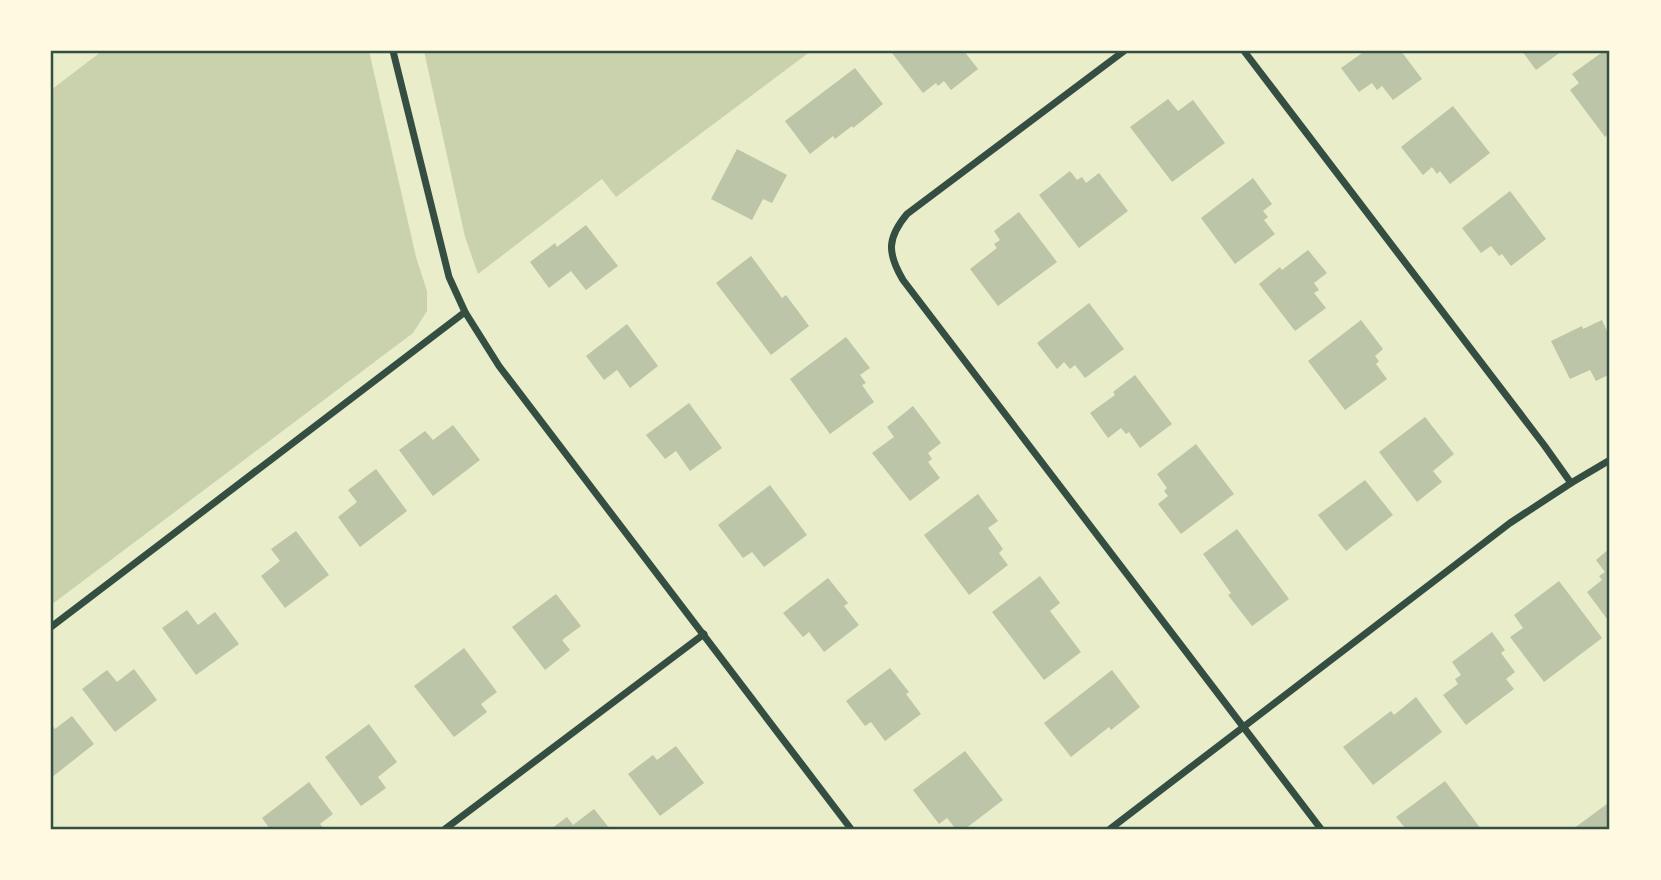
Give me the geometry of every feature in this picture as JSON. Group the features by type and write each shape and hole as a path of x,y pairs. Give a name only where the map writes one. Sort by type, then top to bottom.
{"street":[{"path":"393,51 449,277 465,312 499,366 851,829"},
{"path":"1124,51 907,214 891,241 893,261 903,280 1321,829"},
{"path":"1244,51 1571,483"},
{"path":"51,627 465,312"},
{"path":"1110,829 1510,523 1610,460"},
{"path":"445,829 704,634"}],"green space":[{"path":"102,51 369,51 416,257 427,291 427,311 413,333 51,605 51,90"},
{"path":"424,51 811,51 616,197 602,179 478,274 465,237"}],"building":[{"path":"964,51 978,69 951,90 944,81 938,86 936,83 923,93 892,53"},
{"path":"1365,51 1401,51 1422,79 1393,100 1382,86 1377,90 1372,83 1359,92 1341,68"},
{"path":"1522,51 1562,51 1536,70"},
{"path":"1604,51 1610,51 1610,133 1605,137 1570,90 1579,83 1572,74"},
{"path":"855,68 883,104 853,128 852,126 835,139 833,136 810,154 785,121"},
{"path":"1168,99 1178,111 1193,100 1225,143 1172,182 1130,127"},
{"path":"1453,106 1490,153 1450,184 1440,171 1437,174 1432,167 1423,175 1401,147"},
{"path":"737,149 787,175 772,203 763,199 752,220 711,199"},
{"path":"1070,171 1077,180 1082,177 1086,183 1099,173 1128,211 1079,248 1039,195"},
{"path":"1253,178 1272,204 1263,211 1268,217 1264,220 1275,234 1235,264 1201,218"},
{"path":"1510,191 1546,239 1511,266 1502,254 1499,256 1491,246 1481,253 1462,228"},
{"path":"1019,212 1057,262 998,306 970,269 997,248 994,244 1000,240 994,231"},
{"path":"586,225 618,266 586,290 571,271 549,288 530,262 555,243 557,247"},
{"path":"1308,250 1327,273 1314,283 1319,290 1314,293 1326,308 1295,331 1259,284"},
{"path":"751,256 782,298 786,295 809,326 771,355 716,283"},
{"path":"1089,303 1124,349 1085,378 1075,365 1070,369 1064,362 1057,369 1037,343"},
{"path":"1361,320 1383,349 1375,356 1379,361 1376,364 1387,379 1345,410 1308,361"},
{"path":"1602,320 1610,338 1610,374 1596,381 1590,370 1570,379 1551,341"},
{"path":"627,324 658,366 630,388 617,370 604,380 586,356"},
{"path":"846,337 870,368 860,375 866,383 862,385 874,402 830,434 790,379"},
{"path":"1135,375 1172,424 1140,448 1129,432 1126,434 1121,428 1108,438 1090,413 1115,395 1113,392"},
{"path":"689,403 722,448 690,471 676,451 665,459 646,435"},
{"path":"913,406 941,443 928,453 932,459 928,462 940,478 910,501 872,453 894,437 887,427"},
{"path":"1425,417 1454,454 1433,471 1442,482 1417,502 1379,452"},
{"path":"453,425 480,460 433,496 399,450 425,431 433,440"},
{"path":"1196,444 1234,494 1181,534 1158,504 1168,496 1164,491 1167,488 1157,474"},
{"path":"376,469 407,511 360,547 338,517 357,502 348,490"},
{"path":"1365,480 1393,515 1346,551 1318,515"},
{"path":"770,485 807,535 764,567 752,552 743,558 718,525"},
{"path":"978,494 998,521 988,528 1003,549 999,553 1008,565 969,595 924,535"},
{"path":"1237,529 1289,599 1252,626 1228,595 1231,593 1203,554"},
{"path":"296,531 329,575 285,608 261,576 280,561 271,549"},
{"path":"1610,548 1610,623 1587,592 1602,580 1599,576 1605,572 1596,560"},
{"path":"1040,576 1060,603 1050,611 1081,652 1044,680 992,612"},
{"path":"828,578 848,603 844,606 859,625 824,652 809,632 803,637 783,613"},
{"path":"1559,581 1602,638 1544,682 1510,637 1523,628 1514,615"},
{"path":"556,594 581,626 562,640 570,650 545,670 512,627"},
{"path":"187,610 198,625 215,612 239,644 196,675 162,628"},
{"path":"1492,632 1505,650 1501,653 1515,672 1506,679 1514,689 1466,725 1443,695 1458,684 1455,679 1461,675 1452,662"},
{"path":"464,648 497,692 481,704 487,712 454,737 414,686"},
{"path":"890,668 909,692 906,694 921,714 885,741 871,722 865,726 846,701"},
{"path":"134,669 157,700 115,732 82,689 107,670 117,682"},
{"path":"1112,670 1140,707 1071,757 1044,723"},
{"path":"1416,697 1442,732 1373,785 1343,747 1391,711 1394,715"},
{"path":"72,716 94,744 51,778 51,724 55,729"},
{"path":"369,724 397,762 378,777 386,788 361,806 325,757"},
{"path":"676,746 704,783 660,816 628,774 653,755 657,760"},
{"path":"965,751 1003,800 965,829 956,829 947,818 939,824 913,790"},
{"path":"1445,781 1481,829 1406,829 1396,817"},
{"path":"309,782 333,814 320,824 324,829 270,829 262,818"},
{"path":"1607,804 1610,808 1610,829 1573,829"},
{"path":"594,809 610,829 551,829 567,817 573,825"}]}
